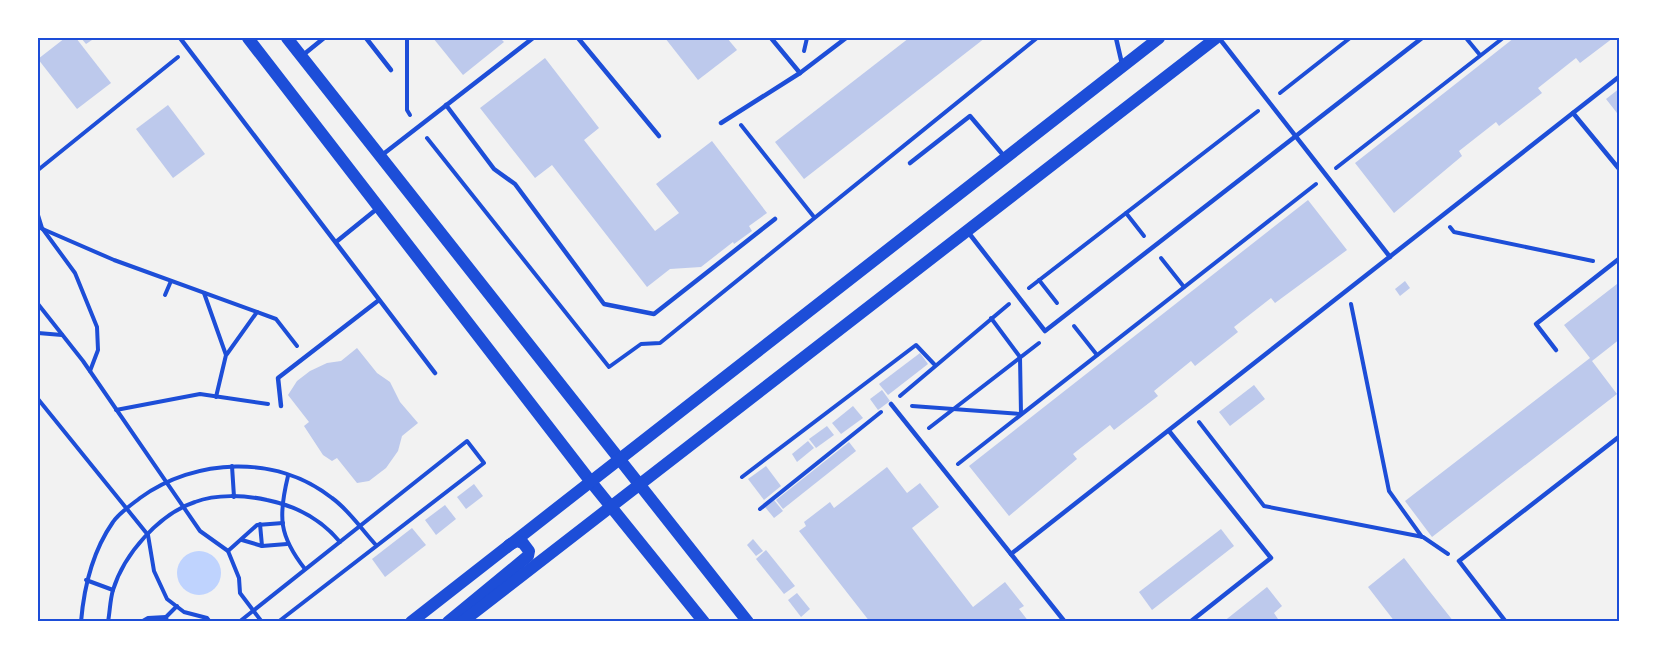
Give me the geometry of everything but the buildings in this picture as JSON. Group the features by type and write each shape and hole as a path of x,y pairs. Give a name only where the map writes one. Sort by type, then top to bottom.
{"main road":[{"path":"248,38 591,482 704,621"},
{"path":"288,38 748,621"},
{"path":"411,621 1160,38"},
{"path":"462,621 1218,38"},
{"path":"448,621 528,556 529,551 523,543 517,541 509,545"}],"lane":[{"path":"180,38 435,373"},
{"path":"302,56 324,38"},
{"path":"366,38 392,70"},
{"path":"380,157 533,38"},
{"path":"578,38 659,136"},
{"path":"771,38 800,73"},
{"path":"720,123 800,73 846,38"},
{"path":"1116,38 1122,67"},
{"path":"1218,38 1390,257"},
{"path":"967,231 1045,331 1422,38"},
{"path":"1011,554 1620,76"},
{"path":"446,105 494,169 515,184 604,304 654,314 775,219"},
{"path":"1573,114 1620,170"},
{"path":"910,163 970,117 1006,158"},
{"path":"336,242 379,207"},
{"path":"1556,350 1536,324 1620,258"},
{"path":"281,406 278,378 379,300"},
{"path":"891,404 1065,621"},
{"path":"1169,431 1271,558 1190,621"},
{"path":"1506,621 1459,561 1620,435"}],"path":[{"path":"406,110 609,367 641,344 660,343 1037,38"},
{"path":"759,509 891,404 934,364 1018,296 1350,38"},
{"path":"1466,38 1480,55"},
{"path":"945,474 1503,38"},
{"path":"38,170 188,49"},
{"path":"733,115 814,217"},
{"path":"38,215 40,227 75,273 96,327 98,350 90,370"},
{"path":"1441,216 1454,232 1611,265"},
{"path":"40,227 114,260 276,319 305,356"},
{"path":"165,295 171,281"},
{"path":"1348,290 1389,491 1423,537 1459,561"},
{"path":"204,293 226,355"},
{"path":"38,304 90,370 200,531 228,551 239,578 240,593 262,621"},
{"path":"216,397 226,355 257,312"},
{"path":"991,318 1020,357 1021,414"},
{"path":"916,438 1042,340 1045,331"},
{"path":"38,333 62,335"},
{"path":"742,477 916,345 934,364"},
{"path":"117,410 200,394 281,406"},
{"path":"38,399 148,535 154,571 167,599 184,612 207,618 210,621"},
{"path":"891,404 1021,414"},
{"path":"38,409 45,408"},
{"path":"1192,413 1264,506 1423,537"},
{"path":"239,621 467,441 484,463 278,621"},
{"path":"232,466 234,497"},
{"path":"81,621 86,580 94,557 113,521 126,509 166,482 201,470 232,466 270,469 288,476 333,498 376,545"},
{"path":"288,476 281,503 283,523 287,544 305,569"},
{"path":"108,621 113,590 132,552 148,535 195,501 246,495 281,503 316,518 340,542"},
{"path":"228,551 251,529 260,524 283,523"},
{"path":"260,524 262,546"},
{"path":"242,540 262,546 287,544"},
{"path":"86,580 113,590"},
{"path":"141,621 167,619 177,606"}],"water":[{"path":"199,551 214,558 221,573 214,588 199,595 184,588 177,573 184,558"}]}
